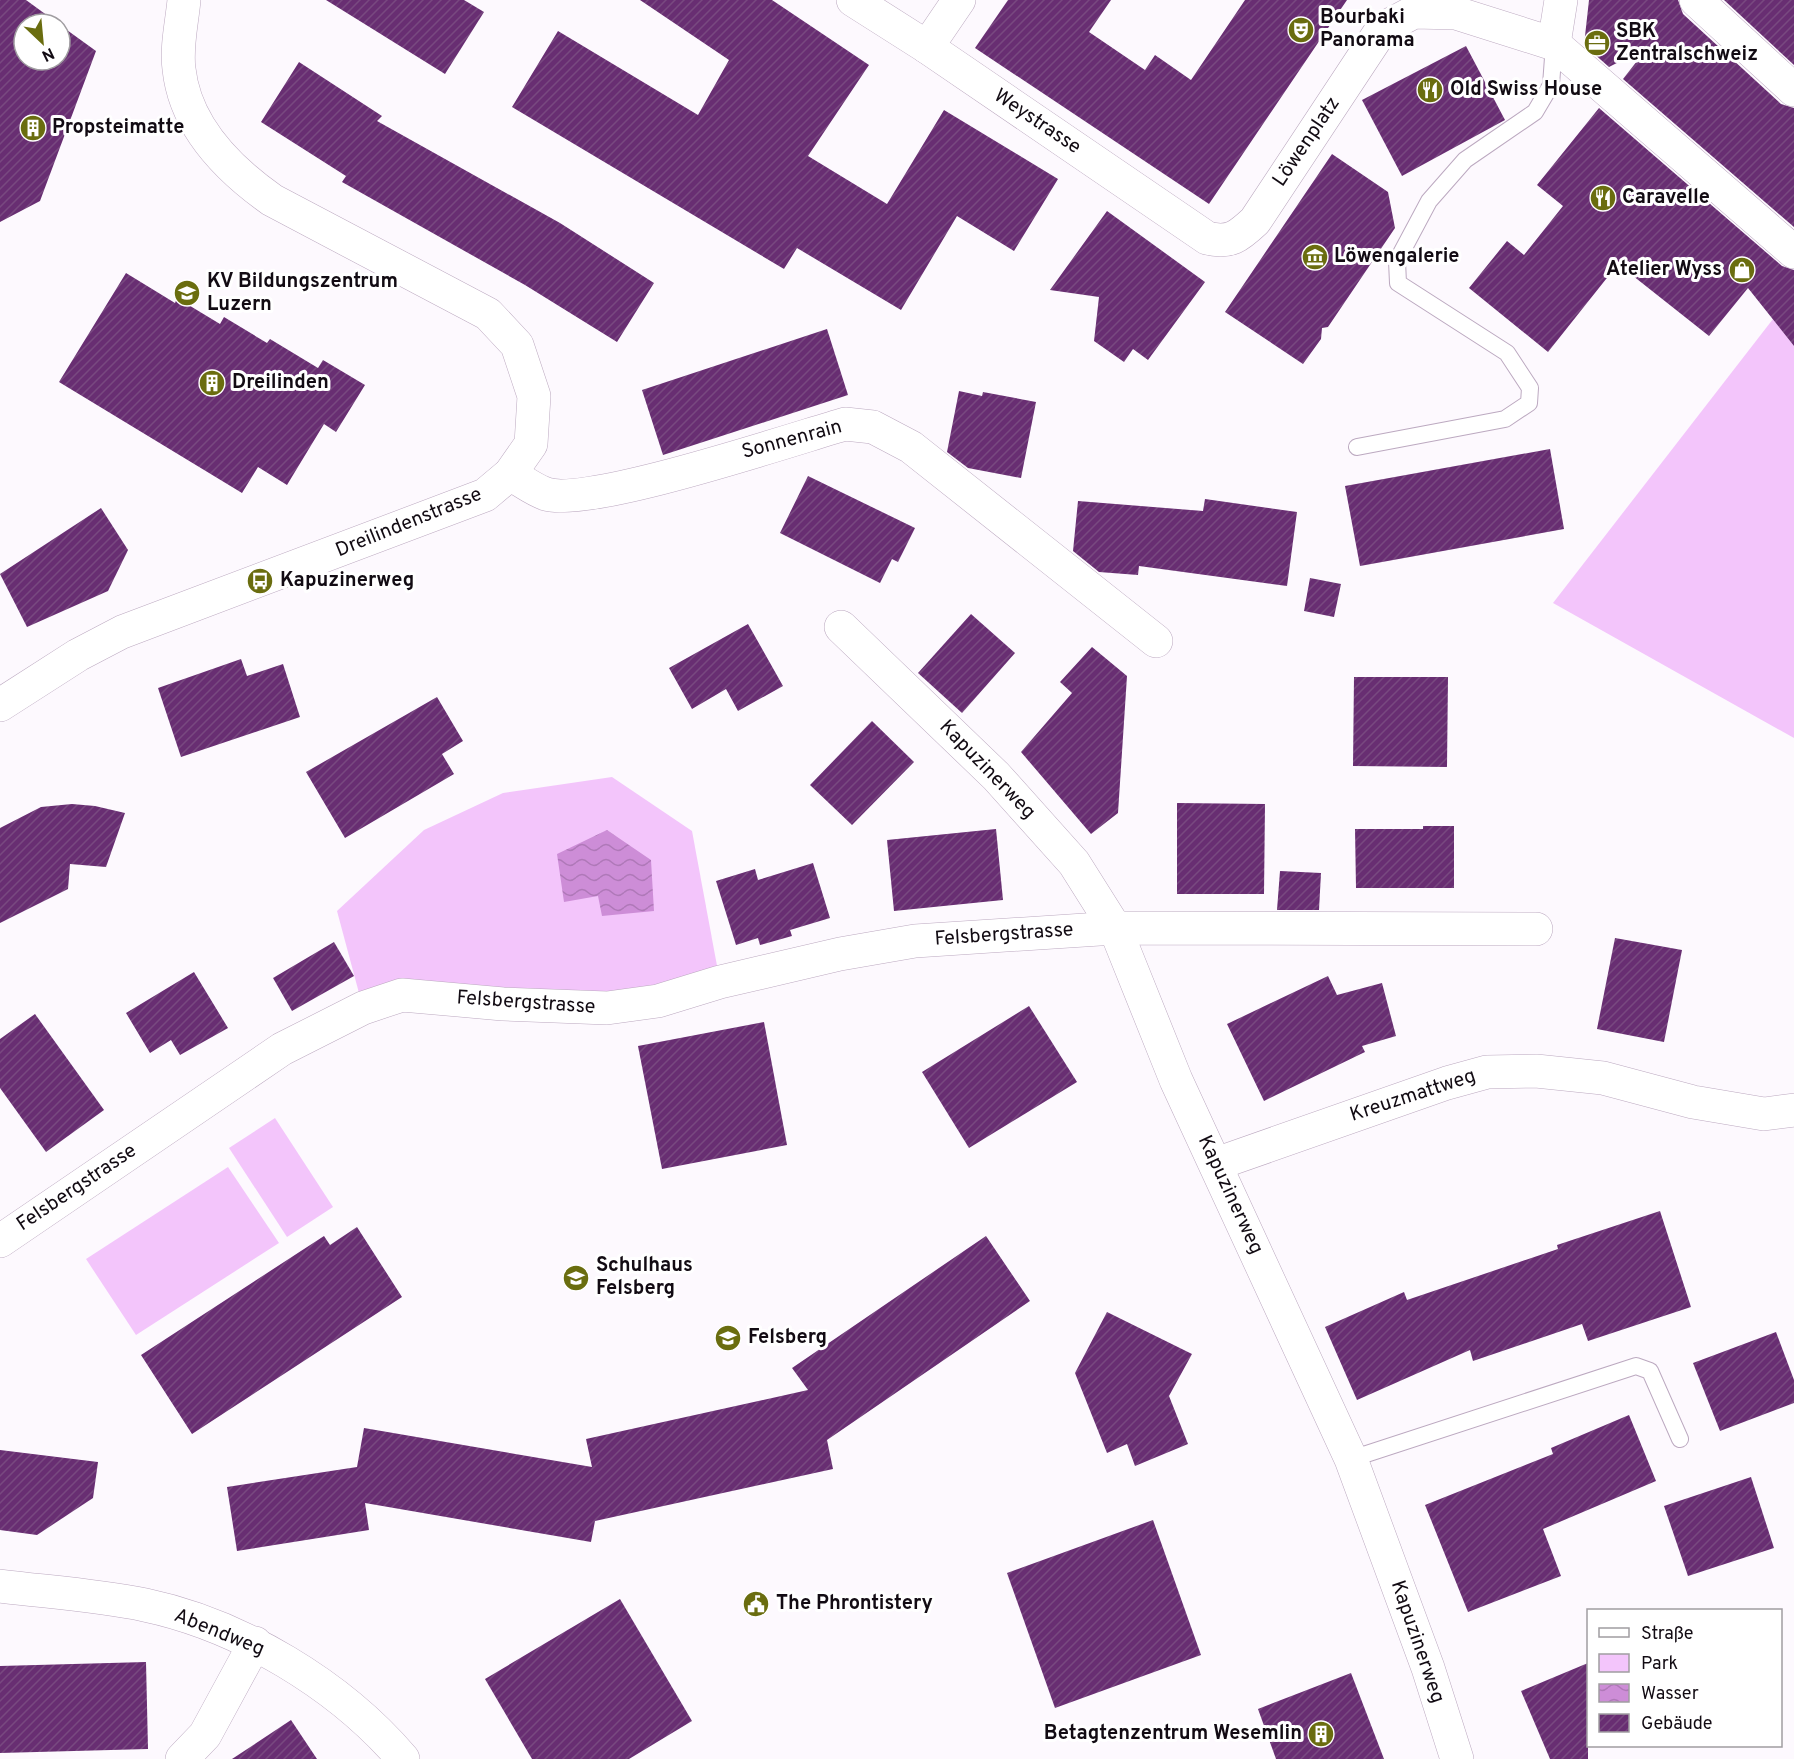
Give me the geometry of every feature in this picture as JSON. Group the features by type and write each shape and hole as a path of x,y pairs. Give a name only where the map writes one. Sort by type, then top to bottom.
{"street":[{"name":"Dreilindenstrasse","path":"0,705 78,655 122,632 485,495 510,474 531,444 534,396 517,345 488,314 272,200 239,177 202,132 186,97 179,70 184,0"},
{"name":"Weystrasse","path":"853,0 927,47 1207,238 1221,242"},
{"path":"927,47 959,0"},
{"name":"Löwenplatz","path":"1221,242 1240,235 1255,221 1402,0"},
{"path":"1561,0 1554,44 1794,252"},
{"path":"1696,0 1794,90"},
{"name":"Löwenplatz","path":"1382,30 1414,12 1456,14 1554,44"},
{"name":"Sonnenrain","path":"510,474 547,495 614,490 845,424 873,427 911,447 1156,641"},
{"name":"Kapuzinerweg","path":"841,627 996,776 1074,863 1115,928 1176,1080 1351,1459 1428,1668 1457,1759"},
{"path":"1115,928 1536,930"},
{"name":"Felsbergstrasse","path":"0,1241 282,1049 363,1008 402,995 503,1004 607,1008 658,1001 720,982 840,954 915,941 1115,928"},
{"name":"Kreuzmattweg","path":"1215,1164 1447,1083 1487,1072 1536,1071 1603,1078 1693,1102 1764,1114 1794,1110"},
{"name":"Abendweg","path":"0,1586 144,1605 178,1614 255,1643 331,1693 403,1759"},
{"path":"182,1759 205,1735 255,1643"}],"lane":[{"path":"1357,447 1505,419 1529,403 1530,388 1507,353 1398,283 1397,261 1429,201 1465,160 1535,112 1551,85 1554,44"},
{"path":"1351,1459 1636,1366 1650,1371 1680,1439"}],"green space":[{"path":"1773,319 1794,346 1794,738 1553,603"},
{"path":"612,777 692,831 720,982 693,991 363,1008 337,911 424,830 503,793"},
{"path":"275,1118 333,1207 287,1237 229,1148"},
{"path":"228,1167 279,1243 136,1335 86,1259"}],"water":[{"path":"607,830 651,860 654,911 602,916 598,896 564,902 557,854"}],"building":[{"name":"Propsteimatte","path":"0,0 26,0 42,12 12,12 12,72 72,72 72,34 96,51 40,201 0,222"},
{"path":"326,0 464,0 484,12 445,74"},
{"path":"640,0 772,0 869,65 808,156 887,204 944,110 1058,179 1014,251 957,216 901,310 797,248 784,269 512,107 558,31 698,115 729,60"},
{"path":"1008,0 1111,0 1089,32 1145,70 1155,55 1191,80 1245,0 1347,0 1209,204 975,48"},
{"path":"1589,0 1678,0 1683,14 1781,104 1794,108 1794,227 1623,79 1648,47 1609,67 1584,45"},
{"path":"1724,0 1794,0 1794,65"},
{"path":"1466,46 1505,120 1402,176 1362,100"},
{"path":"299,62 382,116 377,121 560,223 654,283 617,342 525,285 342,182 346,176 261,122"},
{"path":"1599,108 1782,266 1794,270 1794,346 1748,288 1709,336 1618,264 1548,352 1469,288 1507,241 1524,255 1563,206 1537,185"},
{"path":"1332,154 1388,192 1395,228 1328,327 1322,328 1321,339 1303,364 1225,312"},
{"path":"1107,211 1205,282 1148,360 1133,349 1124,362 1094,341 1099,297 1050,290"},
{"name":"Dreilinden","path":"126,273 175,303 177,298 220,324 224,317 267,343 270,339 318,368 323,360 365,385 336,432 324,424 287,485 258,467 242,493 59,382"},
{"path":"827,329 848,395 663,455 642,390"},
{"path":"959,391 982,396 983,392 1036,402 1021,478 968,468 947,452"},
{"path":"1550,449 1564,529 1360,566 1345,486"},
{"path":"808,476 915,528 898,562 892,559 880,583 780,533"},
{"path":"1205,499 1297,512 1287,586 1139,566 1138,575 1099,572 1073,551 1078,501 1203,511"},
{"path":"101,508 128,550 108,591 27,627 0,574"},
{"path":"1310,578 1341,584 1334,617 1304,611"},
{"path":"971,614 1015,653 962,713 918,673"},
{"path":"748,624 783,686 738,711 726,689 692,709 669,668"},
{"path":"1092,647 1127,676 1118,813 1091,834 1021,752 1072,693 1060,682"},
{"path":"241,659 247,676 283,664 300,717 181,757 158,688"},
{"path":"1354,677 1448,677 1447,767 1353,766"},
{"path":"437,697 463,741 442,754 454,774 345,838 306,772"},
{"path":"872,721 914,762 852,825 810,785"},
{"path":"1177,803 1265,804 1264,894 1177,894"},
{"path":"72,804 95,806 125,813 106,867 70,864 68,889 0,923 0,828 41,807"},
{"path":"1423,826 1454,826 1454,888 1356,888 1355,829 1423,829"},
{"path":"996,829 1003,900 894,911 887,840"},
{"path":"813,863 830,918 790,930 792,936 760,945 758,938 736,945 716,881 755,869 758,880"},
{"path":"1280,871 1321,873 1319,910 1277,910"},
{"path":"1615,938 1682,950 1664,1042 1597,1029"},
{"path":"334,942 354,976 292,1011 273,978"},
{"path":"194,972 228,1028 180,1055 171,1040 150,1053 126,1013"},
{"path":"1328,976 1337,995 1382,983 1396,1036 1362,1046 1365,1052 1264,1101 1227,1024"},
{"path":"1029,1006 1077,1082 969,1148 922,1072"},
{"path":"35,1014 104,1110 46,1152 0,1088 0,1039"},
{"path":"764,1022 787,1145 662,1169 638,1046"},
{"path":"1660,1211 1691,1307 1588,1341 1582,1324 1473,1361 1470,1350 1357,1400 1325,1327 1404,1292 1407,1300 1558,1249 1557,1245"},
{"path":"357,1227 402,1297 192,1434 141,1355 324,1236 330,1245"},
{"path":"986,1236 1030,1301 827,1440 833,1469 595,1521 591,1542 365,1503 369,1530 237,1551 227,1487 357,1467 364,1428 592,1467 586,1439 808,1390 792,1368"},
{"path":"1107,1312 1192,1354 1169,1396 1188,1444 1135,1466 1127,1444 1107,1453 1075,1373"},
{"path":"1776,1332 1794,1380 1794,1403 1720,1431 1693,1363"},
{"path":"1629,1415 1656,1481 1543,1529 1561,1576 1468,1612 1425,1505 1553,1454 1551,1448"},
{"path":"0,1450 98,1462 93,1498 37,1535 0,1530"},
{"path":"1751,1477 1774,1548 1688,1576 1664,1506"},
{"path":"1153,1520 1201,1655 1055,1708 1007,1573"},
{"path":"620,1599 692,1721 629,1759 532,1759 485,1679"},
{"path":"146,1662 148,1749 0,1753 0,1666"},
{"path":"1587,1663 1588,1759 1550,1759 1521,1691"},
{"name":"Betagtenzentrum Wesemlin","path":"1351,1673 1384,1759 1276,1759 1258,1709"},
{"path":"291,1720 317,1759 232,1759"}],"place":[{"name":"Bourbaki Panorama","path":"1301,30"},
{"name":"SBK Zentralschweiz","path":"1597,43"},
{"name":"Old Swiss House","path":"1430,90"},
{"name":"Propsteimatte","path":"33,128"},
{"name":"Caravelle","path":"1603,198"},
{"name":"Löwengalerie","path":"1315,257"},
{"name":"Atelier Wyss","path":"1742,270"},
{"name":"KV Bildungszentrum Luzern","path":"187,293"},
{"name":"Dreilinden","path":"212,383"},
{"name":"Kapuzinerweg","path":"260,581"},
{"name":"Schulhaus Felsberg","path":"576,1278"},
{"name":"Felsberg","path":"728,1338"},
{"name":"The Phrontistery","path":"756,1604"},
{"name":"Betagtenzentrum Wesemlin","path":"1321,1734"}]}
